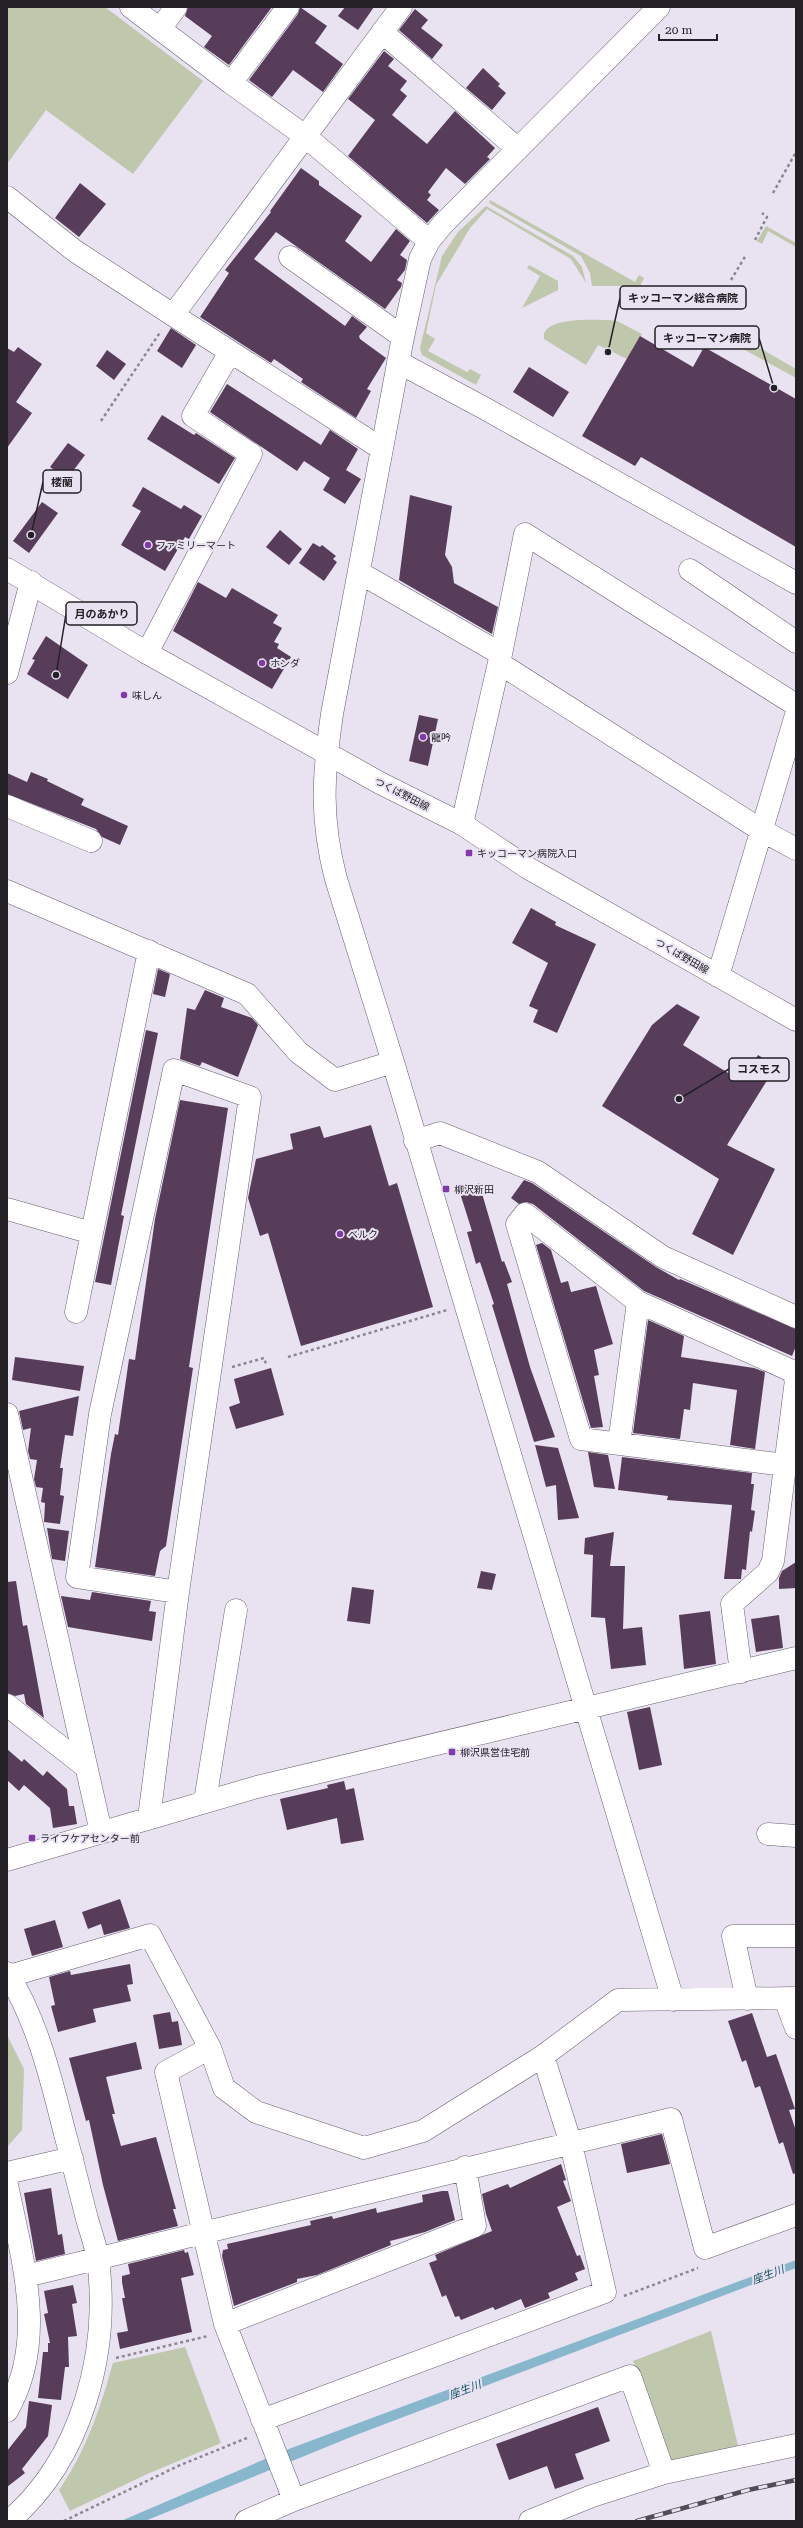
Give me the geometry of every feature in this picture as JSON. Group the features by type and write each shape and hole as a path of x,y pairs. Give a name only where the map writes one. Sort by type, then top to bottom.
{"street":[{"path":"131,7 230,83 305,136 429,241"},
{"path":"160,29 176,7"},
{"path":"230,83 288,7"},
{"path":"173,314 401,7"},
{"path":"659,7 429,241 420,259 398,362 326,751 323,807 329,851 673,2000"},
{"path":"382,32 518,149"},
{"path":"7,197 75,252 382,449"},
{"path":"290,257 403,337"},
{"path":"147,652 251,454 193,416 230,352"},
{"path":"398,362 484,408 796,583"},
{"path":"462,824 500,659 525,534 796,705"},
{"name":"つくば野田線","path":"7,569 147,652 326,751 380,783 462,824 528,868 796,1020"},
{"path":"690,570 796,642"},
{"path":"360,573 500,659 761,830 796,849"},
{"path":"7,673 31,582"},
{"path":"718,976 796,716"},
{"path":"7,806 91,841"},
{"path":"7,891 247,994 298,1052 335,1080 393,1062"},
{"path":"76,1312 149,951"},
{"path":"149,1818 178,1592 250,1097 174,1070 100,1414 77,1577 178,1592"},
{"path":"415,1140 440,1133 538,1172 663,1257 796,1317"},
{"path":"7,1210 92,1233"},
{"path":"741,1672 732,1604 768,1572 773,1561 796,1380 792,1370 638,1302 525,1214 517,1224 581,1439 785,1465"},
{"path":"619,1444 638,1302"},
{"path":"7,1414 101,1832"},
{"path":"205,1801 236,1610"},
{"path":"7,1860 205,1801 796,1658"},
{"path":"7,1705 86,1767"},
{"path":"768,1834 796,1836"},
{"path":"9,2521 46,2479 69,2441 86,2401 96,2359 101,2319 98,2259 72,2158 40,2046 8,1975 150,1935 210,2048 224,2088 256,2112 364,2148 423,2131 543,2056 618,2000 791,1999 796,2028"},
{"path":"747,1999 733,1936 796,1936"},
{"path":"210,2048 166,2072 226,2328 291,2493"},
{"path":"265,2428 605,2292 571,2144 543,2056"},
{"path":"26,2276 465,2167 571,2144 671,2119 705,2248 796,2215"},
{"path":"7,2173 72,2158"},
{"path":"226,2328 475,2226 465,2167"},
{"path":"7,2185 26,2276 30,2321 26,2366 7,2411"},
{"path":"246,2521 291,2493 630,2376 664,2473"},
{"path":"530,2521 592,2496 664,2473 796,2445"}],"path":[{"path":"773,193 796,152"},
{"path":"755,240 767,217 762,213"},
{"path":"731,280 746,255"},
{"path":"101,422 173,314"},
{"path":"288,1357 447,1310"},
{"path":"224,1369 264,1358 266,1364"},
{"path":"110,2359 226,2328"}],"green space":[{"path":"7,7 105,7 203,81 133,174 46,110 7,164"},
{"path":"490,200 635,282 639,275 644,278 640,286 592,286 590,273 581,256 489,203"},
{"path":"486,206 573,256 582,267 586,283 571,259 487,209 470,228 436,285 426,333 435,339 428,351 467,372 470,369 481,375 476,385 422,355 420,348 442,256 458,232"},
{"path":"766,226 796,243 796,247 768,231 762,244 757,241"},
{"path":"529,265 558,281 558,290 522,308 540,276 527,268"},
{"path":"582,320 617,321 642,334 627,359 598,345 586,365 544,339 545,332 551,326 559,323"},
{"path":"723,330 729,330 796,369 796,378 723,338"},
{"path":"7,2035 24,2069 22,2130 7,2147"},
{"path":"711,2331 738,2446 677,2462 668,2458 633,2361"},
{"path":"185,2347 221,2443 145,2475 70,2511 59,2490 85,2445 103,2397 113,2363"}],"water":[{"name":"座生川","path":"796,2260 796,2268 356,2435 145,2521 121,2521 286,2450"}],"building":[{"path":"188,7 272,7 229,65 204,47 212,36 185,16"},
{"path":"300,7 327,26 315,43 343,64 323,92 293,70 272,97 249,80 298,14"},
{"path":"345,7 374,7 358,30 338,16"},
{"path":"415,9 428,20 421,28 443,45 432,59 399,30"},
{"path":"384,51 394,59 388,66 407,81 400,90 407,96 392,115 427,144 455,111 495,148 487,157 490,159 465,184 446,168 428,192 431,195 427,200 439,210 427,223 348,156 375,120 348,99"},
{"path":"483,68 500,84 498,86 506,93 492,110 466,88"},
{"path":"301,168 319,181 319,185 362,216 345,241 371,262 396,229 410,241 400,255 407,260 405,270 397,280 402,283 401,287 385,309 276,232 254,259 345,326 352,316 367,327 359,336 360,339 386,358 367,389 371,391 356,418 301,382 303,379 274,359 271,363 200,317 229,273 225,270 271,212 270,211"},
{"path":"80,183 106,204 79,237 55,218"},
{"path":"171,328 196,345 182,368 157,351"},
{"path":"640,336 693,367 704,347 796,399 796,547 641,457 635,466 582,436"},
{"path":"18,347 42,364 16,402 32,413 7,448 7,348 14,352"},
{"path":"107,350 126,364 114,380 96,366"},
{"path":"529,367 569,392 553,417 513,392"},
{"path":"227,384 321,445 330,430 358,449 346,470 361,479 345,504 323,490 330,478 304,461 297,471 210,412"},
{"path":"162,415 194,435 196,433 235,458 219,484 147,439"},
{"path":"68,443 85,455 67,479 50,467"},
{"path":"143,487 181,509 184,505 202,516 189,539 185,537 165,571 121,545 141,511 132,506"},
{"path":"410,495 452,506 445,555 452,567 454,583 498,607 492,634 399,580"},
{"path":"42,502 58,513 29,553 13,541"},
{"path":"280,530 302,549 289,565 266,547"},
{"path":"313,543 320,547 322,545 336,556 333,559 337,562 324,581 299,563"},
{"path":"198,582 226,598 232,588 278,615 273,623 282,628 274,642 279,644 277,648 291,657 272,689 173,631"},
{"path":"46,636 88,665 68,699 27,674 35,660 32,659"},
{"path":"419,715 438,719 428,766 409,761"},
{"path":"31,772 48,779 47,781 84,799 81,805 128,826 120,845 102,837 96,829 7,794 7,773 27,782"},
{"path":"531,908 556,922 555,925 596,944 557,1033 533,1022 538,1010 529,1006 548,963 512,943"},
{"path":"158,969 170,974 165,997 153,994"},
{"path":"205,990 224,998 221,1007 252,1018 258,1025 238,1077 202,1062 200,1066 180,1059 187,1008 195,1010"},
{"path":"677,1004 700,1017 683,1045 741,1081 758,1055 776,1066 727,1145 775,1169 733,1255 692,1234 719,1179 602,1106 652,1025"},
{"path":"146,1030 158,1033 121,1215 124,1216 111,1285 95,1282"},
{"path":"180,1100 228,1108 189,1367 193,1368 166,1546 160,1551 155,1576 95,1567 111,1454 115,1434 118,1435 129,1359 135,1360 155,1219"},
{"name":"ベルク","path":"371,1125 389,1186 397,1183 433,1307 301,1346 268,1233 260,1236 248,1198 256,1159 293,1149 290,1134 320,1126 324,1138"},
{"path":"524,1180 532,1183 656,1267 679,1280 680,1279 796,1329 796,1346 792,1356 644,1291 533,1204 526,1202 519,1204 511,1198"},
{"path":"479,1183 502,1262 504,1261 512,1282 507,1284 530,1367 555,1437 534,1442 492,1305 494,1304 480,1262 476,1264 467,1232 472,1231 459,1190"},
{"path":"542,1243 551,1250 561,1283 568,1281 571,1292 596,1286 613,1344 594,1350 599,1375 594,1376 603,1427 591,1428 536,1245"},
{"path":"648,1320 684,1336 681,1357 754,1368 765,1372 755,1449 730,1445 737,1390 693,1383 690,1410 684,1409 680,1439 633,1433"},
{"path":"15,1357 84,1366 80,1391 12,1380"},
{"path":"271,1368 284,1415 236,1429 229,1407 240,1403 234,1379"},
{"path":"79,1396 73,1436 65,1435 60,1468 63,1468 60,1495 64,1496 60,1524 44,1522 45,1503 41,1502 43,1488 36,1487 34,1479 37,1460 30,1459 28,1451 31,1428 23,1430 19,1411"},
{"path":"535,1445 558,1448 579,1518 558,1520 556,1485 546,1487"},
{"path":"588,1452 608,1455 615,1489 594,1487"},
{"path":"622,1457 752,1473 751,1484 754,1484 751,1510 755,1511 752,1532 750,1531 746,1570 742,1569 741,1579 724,1579 732,1505 667,1500 668,1496 618,1490"},
{"path":"47,1528 69,1531 65,1561 52,1559"},
{"path":"614,1532 610,1566 625,1566 623,1629 642,1627 646,1665 611,1669 605,1618 591,1617 593,1555 584,1554 585,1538"},
{"path":"796,1562 796,1588 779,1589 779,1578 782,1571"},
{"path":"481,1571 496,1574 492,1590 477,1588"},
{"path":"16,1581 23,1626 27,1625 44,1718 26,1704 24,1694 15,1696 7,1693 7,1582"},
{"path":"352,1587 374,1590 370,1624 347,1621"},
{"path":"92,1592 151,1601 149,1611 156,1612 152,1641 68,1627 61,1596 90,1600"},
{"path":"710,1611 716,1664 684,1669 679,1615"},
{"path":"779,1615 783,1648 756,1652 751,1619"},
{"path":"650,1707 662,1765 639,1770 627,1712"},
{"path":"7,1749 22,1762 24,1759 43,1776 47,1771 67,1789 69,1806 74,1806 77,1824 53,1828 50,1808 24,1785 19,1791 7,1780"},
{"path":"344,1781 346,1790 354,1788 364,1840 341,1844 337,1818 287,1830 280,1799 328,1788 327,1785"},
{"path":"120,1899 130,1928 104,1935 101,1924 88,1929 82,1912"},
{"path":"55,1920 63,1947 32,1956 24,1929"},
{"path":"130,1964 133,1984 127,1985 131,2001 93,2009 96,2022 58,2032 51,2006 55,2005 49,1977 70,1971 71,1975"},
{"path":"170,2012 172,2022 178,2021 182,2045 159,2049 153,2015"},
{"path":"752,2013 767,2057 776,2054 795,2109 789,2110 796,2131 796,2173 793,2174 783,2142 779,2144 760,2086 755,2088 746,2060 742,2062 728,2021"},
{"path":"136,2042 142,2069 106,2077 115,2114 112,2114 121,2146 156,2137 176,2209 173,2209 178,2226 118,2241 103,2185 89,2120 86,2121 69,2058"},
{"path":"662,2134 670,2164 627,2173 621,2144"},
{"path":"561,2164 566,2180 563,2181 571,2201 557,2207 577,2256 580,2255 585,2269 575,2273 578,2280 548,2293 550,2298 525,2308 521,2299 495,2310 493,2307 461,2320 459,2316 455,2317 446,2295 442,2297 429,2263 437,2260 435,2255 492,2231 486,2214 482,2194 508,2184 510,2188"},
{"path":"51,2188 58,2235 62,2234 65,2254 36,2261 24,2193"},
{"path":"448,2191 455,2220 425,2232 390,2241 391,2245 317,2275 297,2279 297,2282 234,2306 222,2256 223,2250 228,2249 227,2244 311,2225 310,2221 332,2216 333,2219 376,2208 377,2213 423,2202 422,2195"},
{"path":"184,2250 185,2253 188,2252 194,2275 181,2278 192,2332 120,2349 117,2333 128,2331 122,2298 125,2298 122,2276 130,2274 128,2264"},
{"path":"73,2285 77,2303 72,2304 77,2336 68,2337 69,2367 65,2367 61,2400 38,2398 43,2352 48,2352 48,2343 50,2343 44,2314 48,2313 44,2291"},
{"path":"29,2401 52,2405 48,2436 22,2469 25,2473 7,2487 7,2451 26,2427"},
{"path":"598,2407 610,2441 575,2454 584,2479 555,2489 547,2466 509,2480 496,2444"}],"railway":[{"path":"637,2521 748,2490 796,2480"}],"place":[{"name":"キッコーマン総合病院","path":"608,352"},
{"name":"キッコーマン病院","path":"774,388"},
{"name":"楼蘭","path":"31,535"},
{"name":"ファミリーマート","path":"148,545"},
{"name":"ホンダ","path":"262,663"},
{"name":"月のあかり","path":"56,675"},
{"name":"味しん","path":"124,695"},
{"name":"龍吟","path":"423,737"},
{"name":"キッコーマン病院入口","path":"469,853"},
{"name":"コスモス","path":"679,1099"},
{"name":"柳沢新田","path":"446,1189"},
{"name":"ベルク","path":"340,1234"},
{"name":"柳沢県営住宅前","path":"452,1752"},
{"name":"ライフケアセンター前","path":"32,1838"}]}
